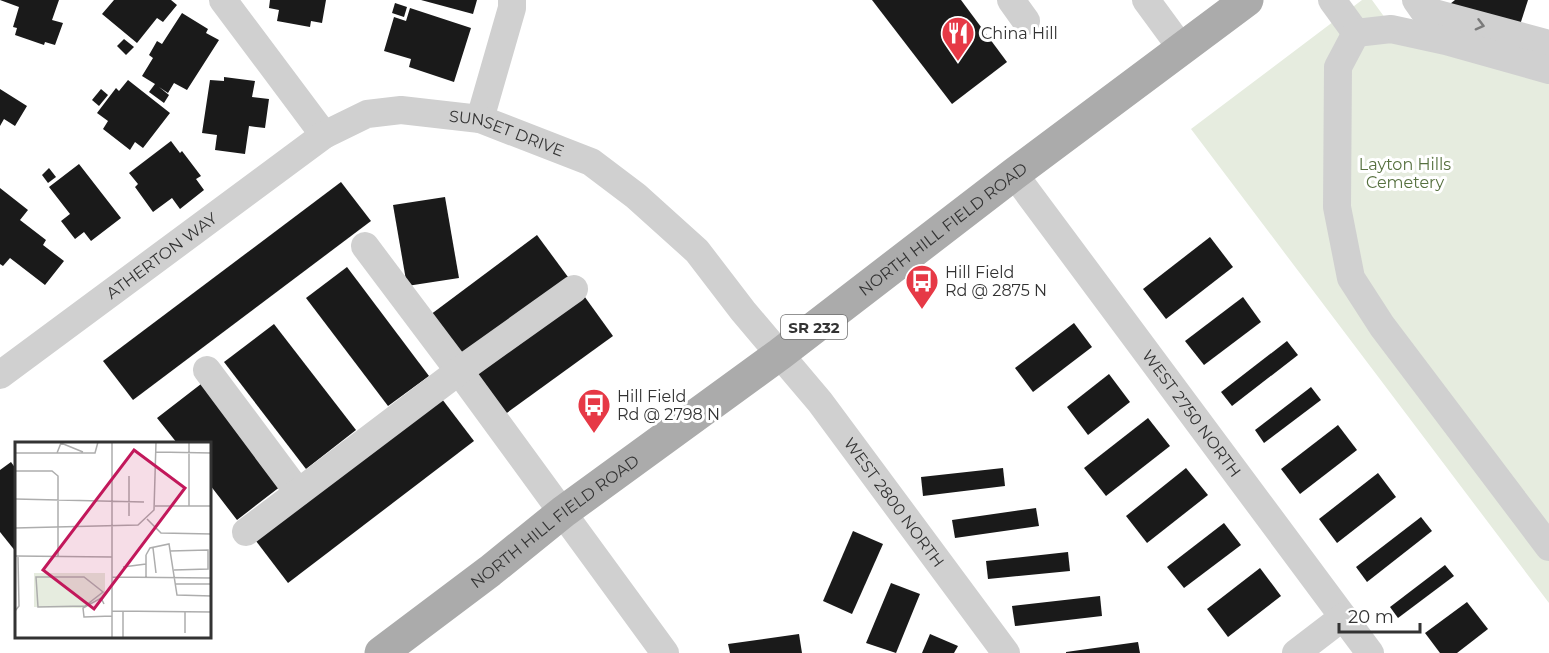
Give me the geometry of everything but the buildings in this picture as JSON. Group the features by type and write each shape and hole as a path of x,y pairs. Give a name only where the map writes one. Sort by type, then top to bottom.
{"main road":[{"name":"NORTH HILL FIELD ROAD","path":"381,653 490,571 563,512 780,354 1246,0"}],"street":[{"path":"223,0 324,135"},
{"path":"480,119 512,9 512,0"},
{"path":"1146,0 1182,49"},
{"path":"1332,0 1356,33"},
{"path":"1420,5 1549,44"},
{"path":"1356,33 1391,29 1446,40 1549,70"},
{"path":"1356,33 1338,67 1337,207 1351,278 1382,326 1549,547"},
{"name":"SUNSET DRIVE","path":"324,135 367,114 401,110 480,119 591,162 636,196 697,251 780,354"},
{"name":"ATHERTON WAY","path":"0,375 324,135"},
{"name":"WEST 2750 NORTH","path":"1014,174 1371,653"},
{"path":"365,246 665,653"},
{"path":"246,532 459,371 574,289"},
{"name":"WEST 2800 NORTH","path":"780,354 820,402 1006,653"},
{"path":"207,370 298,492"},
{"path":"1296,653 1343,617"}],"green space":[{"name":"Layton Hills Cemetery","path":"1362,0 1372,0 1388,22 1549,69 1549,603 1191,129"}],"place":[{"name":"China Hill","path":"958,62"},
{"name":"Hill Field Rd @ 2875 N","path":"922,310"},
{"name":"Hill Field Rd @ 2798 N","path":"594,434"}]}
